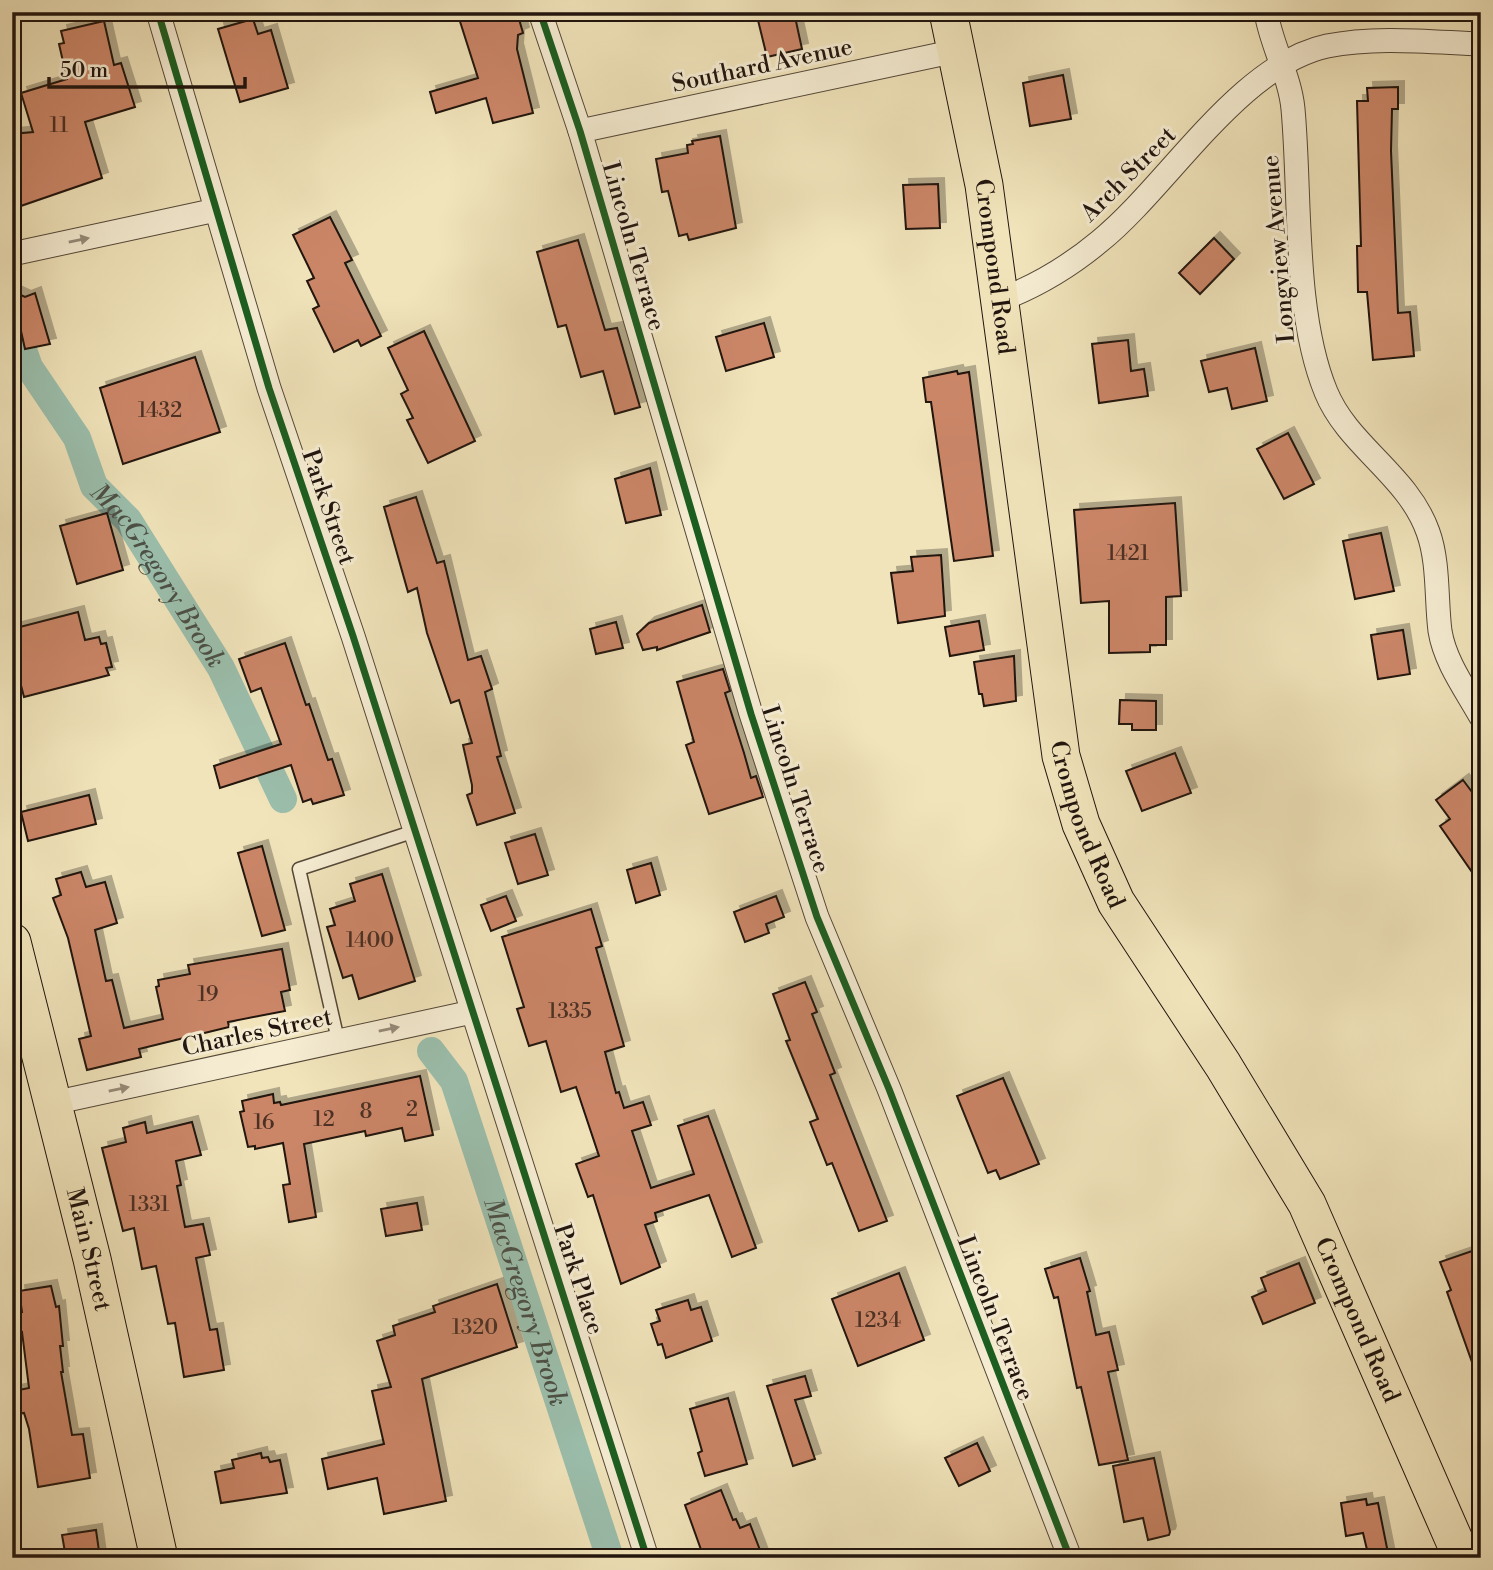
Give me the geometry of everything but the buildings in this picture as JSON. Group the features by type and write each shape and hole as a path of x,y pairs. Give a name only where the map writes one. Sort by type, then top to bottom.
{"main road":[{"name":"Crompond Road","path":"948,12 984,185 1061,756 1081,824 1116,902 1223,1065 1307,1204 1462,1558"},
{"name":"Main Street","path":"12,942 92,1259 159,1558"}],"street":[{"name":"Park Street","path":"158,12 269,388 472,1012"},
{"name":"Lincoln Terrace","path":"540,12 580,131 751,714 817,917 888,1089 1070,1558"},
{"name":"Longview Avenue","path":"1266,12 1293,105 1308,338 1326,393 1344,426 1407,493 1428,532 1441,634 1453,669 1481,717"},
{"name":"Arch Street","path":"1000,300 1038,286 1102,240 1251,86 1281,68 1325,47 1376,40 1481,44"},
{"name":"Southard Avenue","path":"580,131 956,51"},
{"path":"12,254 216,210"},
{"name":"Charles Street","path":"53,1103 472,1012"},
{"name":"Park Place","path":"472,1012 647,1558"}],"lane":[{"path":"338,1040 299,869 415,831"}],"waterway":[{"name":"MacGregory Brook","path":"12,318 29,367 77,438 94,486 128,520 221,668 283,799"},
{"name":"MacGregory Brook","path":"431,1051 454,1081 610,1558"}],"cycle path":[{"path":"158,12 269,388 353,636 647,1558"},
{"path":"540,12 580,131 751,714 817,917 889,1089 1070,1558"}]}
